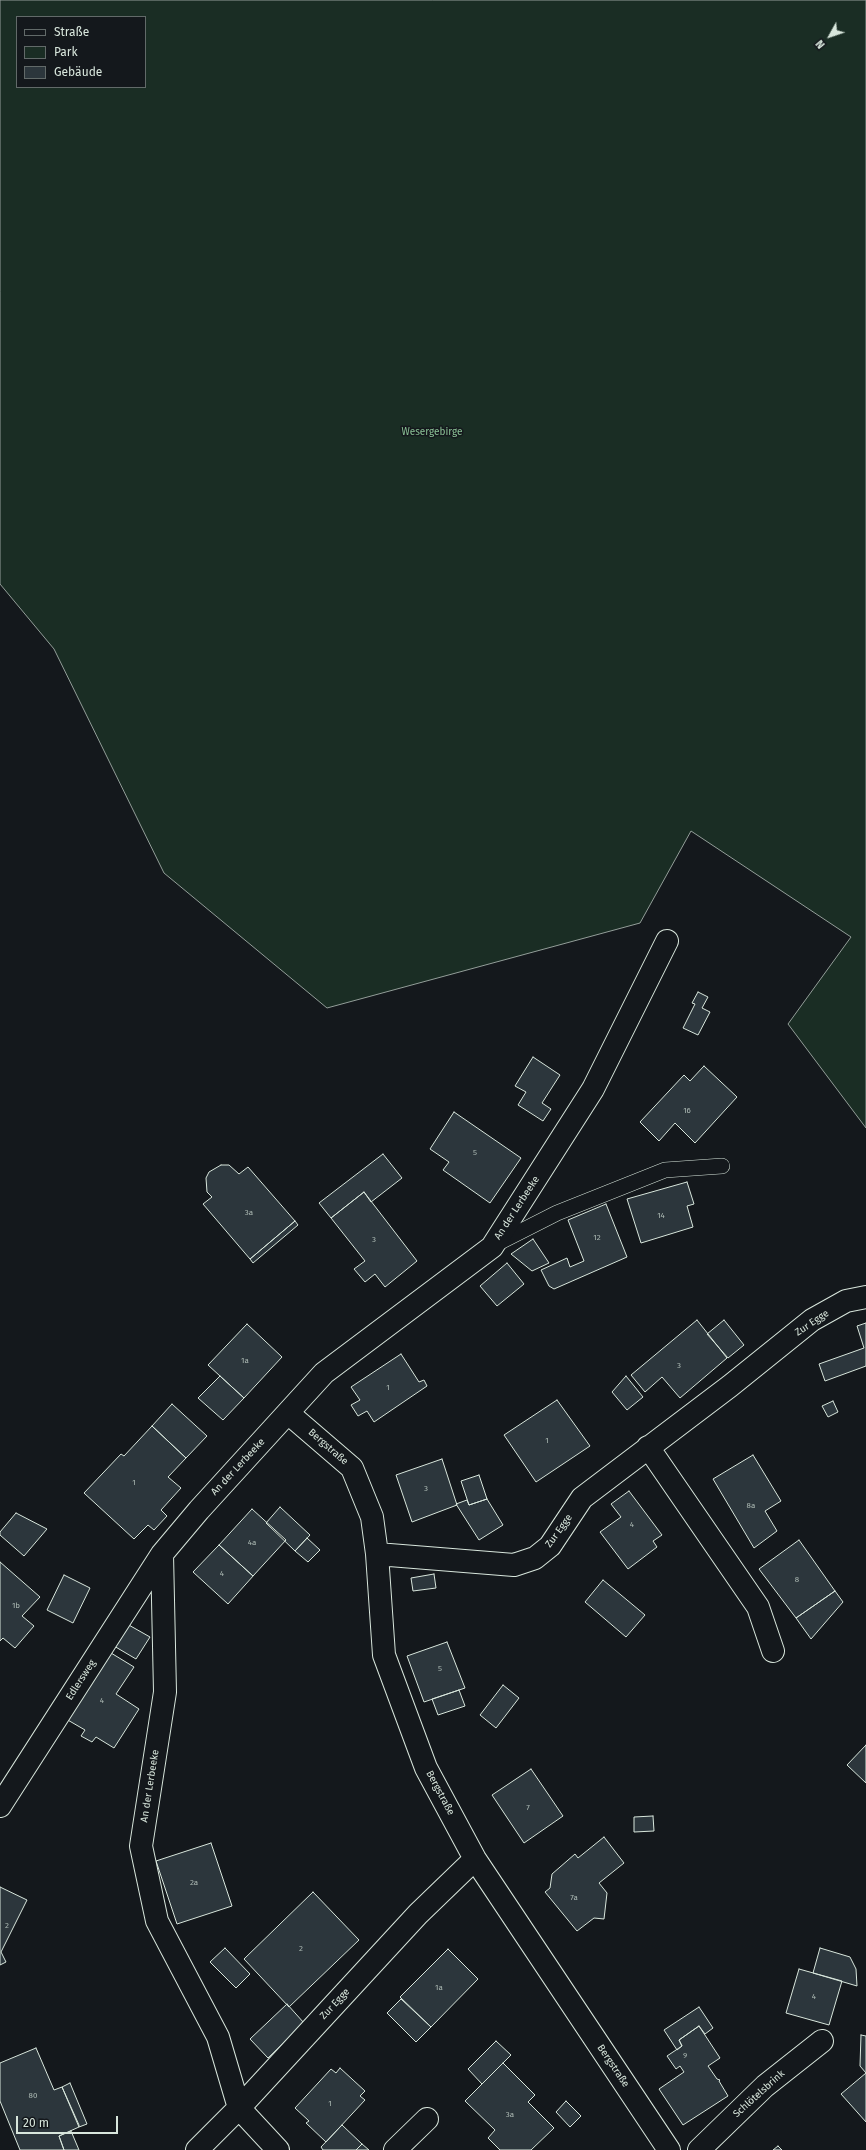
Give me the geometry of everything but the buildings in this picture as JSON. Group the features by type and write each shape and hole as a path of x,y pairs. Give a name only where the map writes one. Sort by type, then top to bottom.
{"street":[{"name":"An der Lerbeeke","path":"239,2108 218,2037 158,1921 141,1846 165,1692 162,1554 199,1510 324,1373 492,1247 593,1089 667,941"},
{"name":"Zur Egge","path":"377,1554 514,1565 535,1558 550,1546 582,1498 812,1320 846,1301 866,1297"},
{"name":"Bergstraße","path":"288,1413 352,1468 372,1517 377,1554 384,1655 426,1768 475,1859 669,2150"},
{"path":"648,1447 758,1607 773,1651"},
{"name":"Edlersweg","path":"0,1806 162,1554"},
{"name":"Zur Egge","path":"197,2150 239,2108 418,1914 475,1859"},
{"name":"Schlötelsbrink","path":"699,2150 765,2086 822,2041"},
{"path":"239,2108 278,2150"},
{"path":"395,2150 428,2119"}],"lane":[{"path":"492,1247 557,1213 665,1170 722,1166"}],"green space":[{"name":"Wesergebirge","path":"0,0 866,0 866,1128 788,1024 851,937 691,831 640,923 327,1008 164,873 54,649 0,584"}]}
